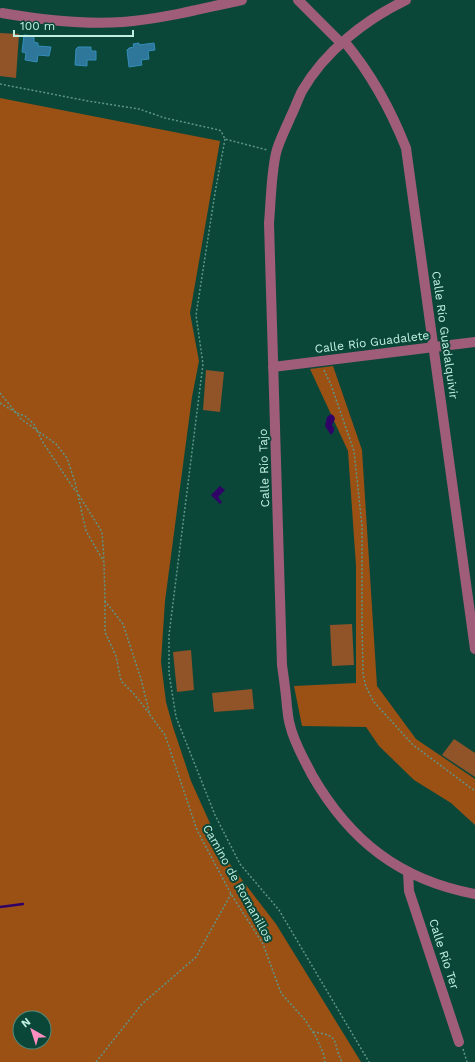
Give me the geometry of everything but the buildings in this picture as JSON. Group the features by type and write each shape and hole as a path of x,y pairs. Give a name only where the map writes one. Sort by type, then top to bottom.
{"street":[{"path":"2,14 32,19 75,23 123,22 242,0"},
{"name":"Calle Río Guadalquivir","path":"298,0 357,56 380,91 406,148 475,649"},
{"name":"Calle Río Tajo","path":"406,0 387,9 365,23 342,42 320,66 302,91 276,152 269,223 282,665 290,725 301,754 321,790 344,821 376,853 408,872 460,892 475,894"},
{"name":"Calle Río Guadalete","path":"273,367 475,342"},
{"name":"Calle Río Ter","path":"408,872 409,891 459,1042"}],"path":[{"path":"0,84 139,109 164,118 221,131 225,139 196,315 203,364 169,635 169,673 176,717 215,815 240,864 279,910 369,1062"},
{"path":"225,139 276,152"},
{"path":"319,362 331,385 354,450 362,526 362,636 363,674 366,687 374,702 413,745 475,791"},
{"path":"0,393 22,419 56,444 67,458 86,531 104,562"},
{"path":"0,403 17,413 26,416 34,424 42,441 102,532 105,632 116,656 121,681 134,694 150,715"},
{"name":"Camino de Romanillos","path":"105,601 123,624 141,679 150,715 165,735 197,830 231,894 263,944 281,993 305,1020 313,1032 324,1055 325,1062"},
{"path":"96,1062 142,1004 196,957 231,894"},
{"path":"313,1032 326,1034 333,1038 342,1062"},
{"path":"459,1042 467,1062"}],"shaded area":[{"path":"0,33 19,34 16,78 0,76"},
{"path":"0,98 220,141 190,313 199,361 192,397 165,601 161,662 166,702 191,781 226,859 276,924 361,1062 0,1062"},
{"path":"333,366 362,450 377,686 416,739 475,779 475,825 451,803 414,780 379,746 366,727 302,726 294,686 356,683 356,566 348,451 310,369"},
{"path":"206,370 224,372 220,412 203,410"},
{"path":"331,414 335,419 332,425 334,431 331,435 325,426 327,417"},
{"path":"220,486 225,490 218,497 222,502 220,504 211,495"},
{"path":"352,624 354,665 332,666 330,625"},
{"path":"191,650 194,690 177,692 173,652"},
{"path":"252,689 254,709 214,712 212,693"},
{"path":"454,739 475,753 475,777 442,755"}],"waterway":[{"path":"0,907 23,904"}]}
